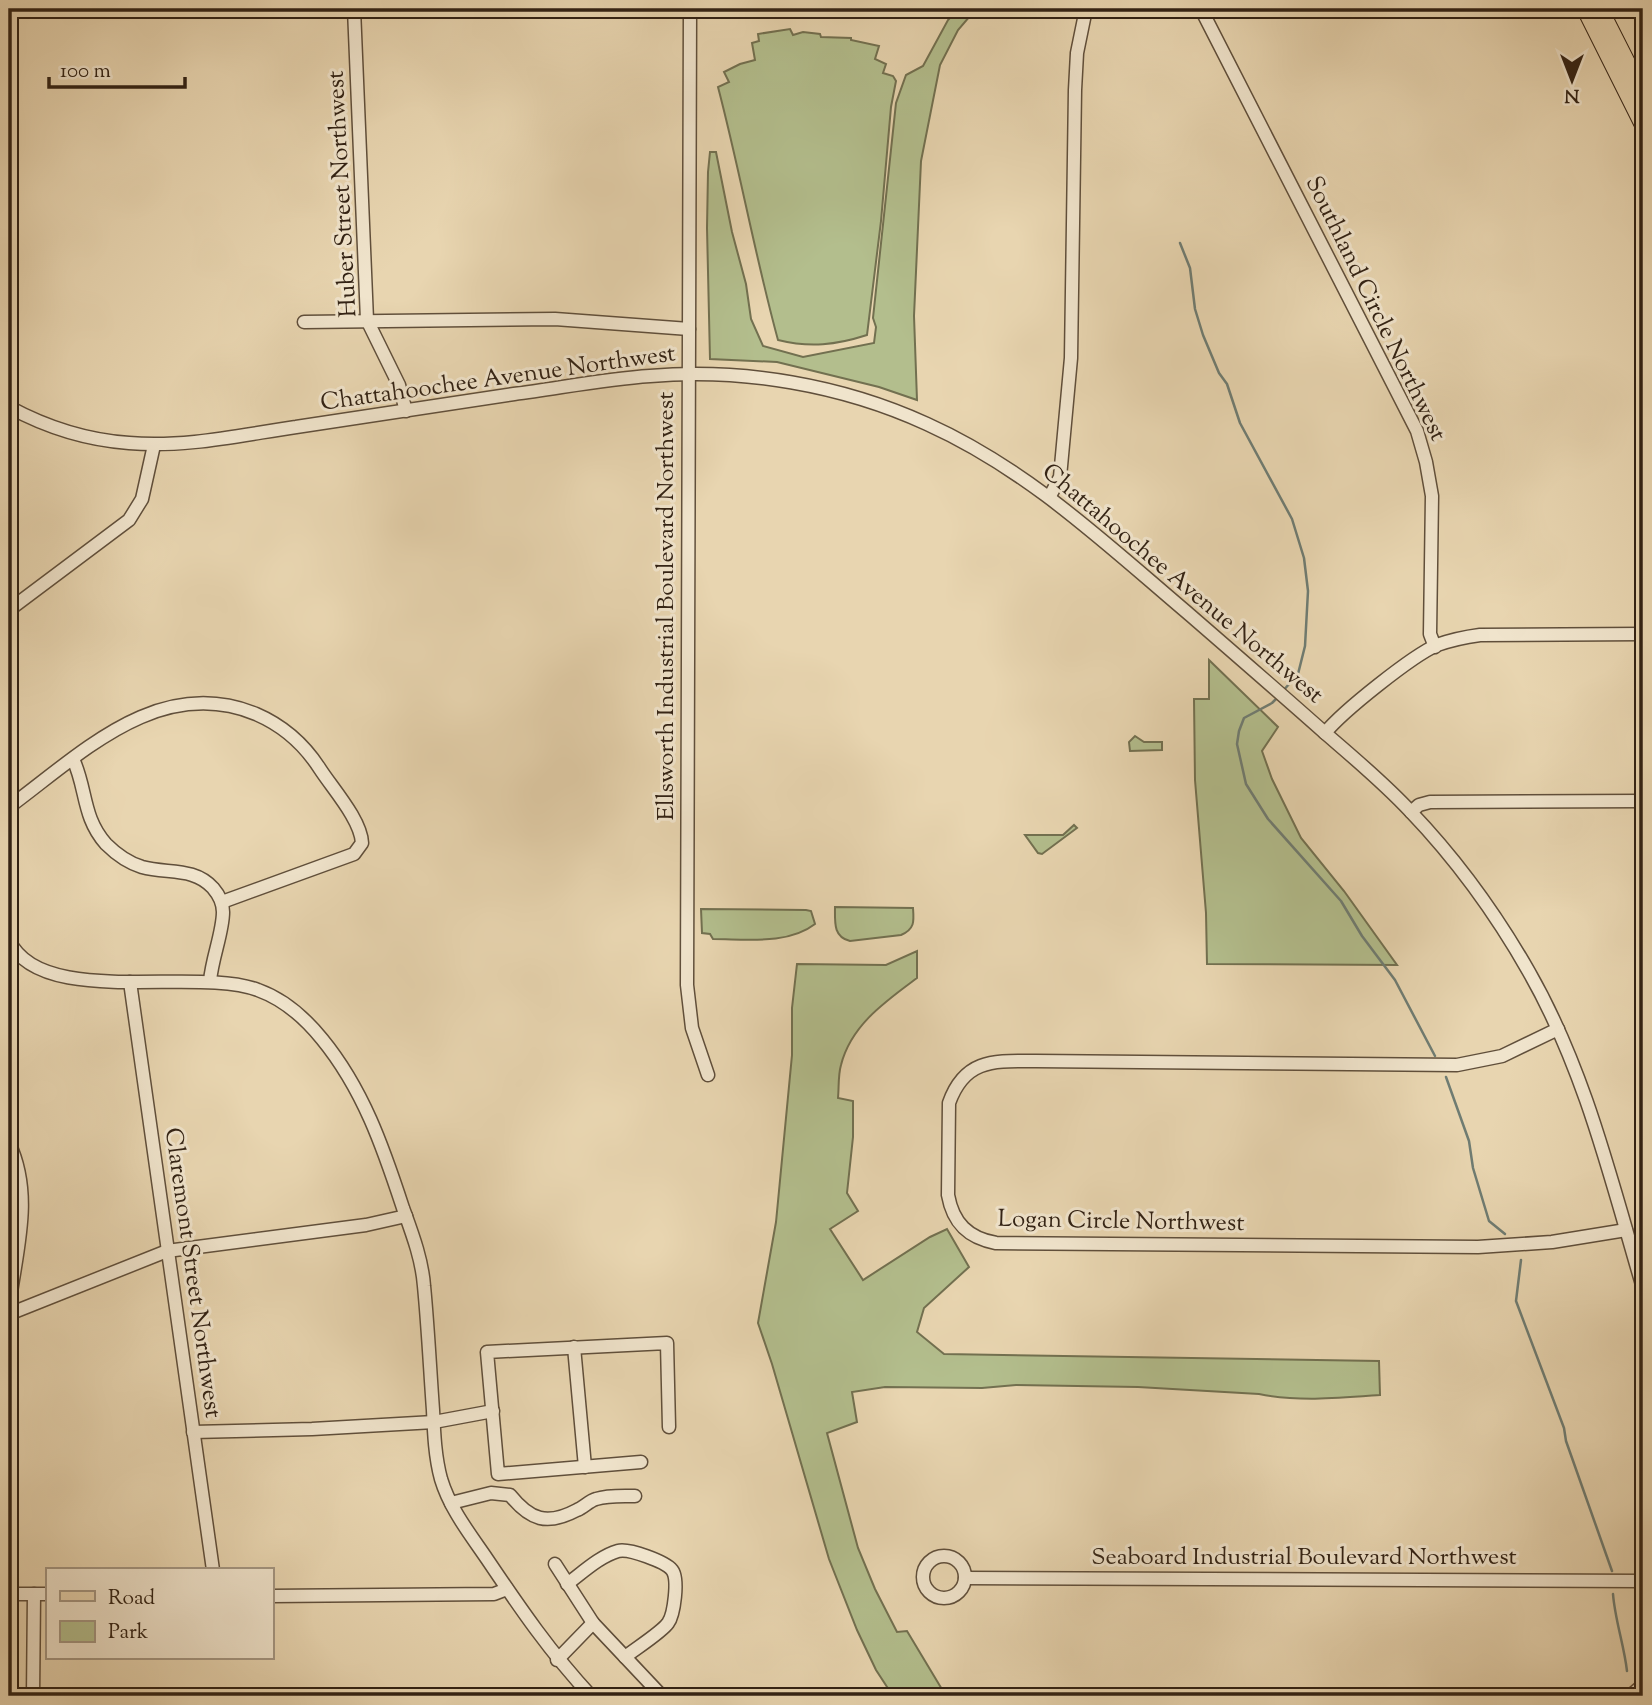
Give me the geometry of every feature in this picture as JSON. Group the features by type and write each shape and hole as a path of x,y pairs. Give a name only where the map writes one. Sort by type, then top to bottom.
{"main road":[{"path":"1586,9 1643,125"},
{"path":"1600,9 1643,94"}],"street":[{"name":"Huber Street Northwest","path":"354,9 367,320 399,385 406,411"},
{"name":"Ellsworth Industrial Boulevard Northwest","path":"690,9 687,985 692,1028 708,1075"},
{"path":"1050,496 1060,477 1071,358 1075,90 1077,53 1086,9"},
{"name":"Southland Circle Northwest","path":"1201,9 1416,431 1432,496 1430,634 1434,646"},
{"path":"304,322 555,319 689,329"},
{"name":"Chattahoochee Avenue Northwest","path":"9,407 72,433 113,442 154,445 243,435 618,379 689,374 788,382 876,404 922,421 967,443 1015,471 1050,496 1272,686 1411,812 1454,860 1528,969 1558,1029 1588,1105 1643,1288"},
{"path":"9,610 129,520 142,499 154,445"},
{"path":"1325,733 1339,718 1413,659 1434,646 1480,635 1643,634"},
{"path":"9,807 109,733 162,708 197,703 233,706 262,717 300,742 312,755 351,815 362,838 360,848 354,854 222,902"},
{"path":"73,759 89,817 96,832 108,846 125,860 139,866 200,876 217,893 222,902 223,919 212,959 210,981"},
{"path":"1411,812 1419,805 1430,802 1643,801"},
{"path":"9,940 14,959 70,978 95,982 210,981 244,985 270,995 297,1014 322,1038 348,1073 367,1109 384,1150 422,1267 438,1466 451,1503 557,1660 591,1696"},
{"name":"Claremont Street Northwest","path":"130,982 213,1568"},
{"name":"Logan Circle Northwest","path":"1558,1029 1502,1056 1457,1065 1050,1062 985,1064 971,1070 962,1078 949,1102 948,1195 951,1210 968,1234 996,1243 1478,1247 1552,1242 1626,1230"},
{"path":"9,1143 20,1170 23,1207 9,1306"},
{"path":"9,1314 167,1251 366,1225 406,1216"},
{"path":"641,1462 498,1474 487,1352 667,1343 669,1427"},
{"path":"574,1346 585,1467"},
{"path":"193,1432 434,1422 493,1411"},
{"path":"451,1503 491,1493 510,1495 525,1513 539,1518 556,1518 579,1510 595,1499 635,1496"},
{"path":"567,1584 618,1551 632,1550 642,1553 672,1569 675,1575 675,1592 672,1614 667,1625 625,1657"},
{"path":"555,1564 590,1618 659,1693"},
{"name":"Seaboard Industrial Boulevard Northwest","path":"965,1578 1643,1581"},
{"path":"273,1595 494,1594 507,1589"},
{"path":"9,1594 41,1594 33,1696"},
{"path":"557,1660 590,1618"},
{"path":"1630,1696 1643,1685"}],"green space":[{"path":"958,9 976,9 958,30 940,65 921,161 914,316 917,400 879,387 777,362 710,359 707,228 710,152 716,152 732,232 746,284 751,319 763,346 803,357 874,343 876,327 873,318 896,103 906,75 923,66 948,20"},
{"path":"790,29 793,35 803,32 820,34 821,37 851,38 879,46 875,59 886,64 883,73 893,76 896,81 867,335 834,343 812,345 778,340 718,87 729,82 724,72 755,60 752,43 759,41 758,34"},
{"path":"1209,660 1278,727 1262,751 1272,779 1301,838 1344,891 1397,965 1207,964 1206,913 1195,780 1194,699 1209,699"},
{"path":"1135,736 1144,742 1162,742 1162,750 1130,751 1129,742"},
{"path":"1074,825 1077,828 1042,854 1038,853 1025,835 1063,835"},
{"path":"835,907 913,908 913,921 909,930 901,935 850,941 838,932"},
{"path":"701,909 806,910 811,911 815,924 804,931 780,938 713,939 710,934 702,933"},
{"path":"917,951 917,978 882,1005 861,1026 841,1065 838,1098 853,1101 853,1137 847,1193 858,1211 830,1229 863,1280 947,1229 969,1267 924,1308 917,1332 944,1354 1379,1361 1380,1395 1350,1397 1304,1399 1138,1387 1016,1385 982,1388 885,1387 852,1392 857,1422 827,1433 858,1548 897,1632 907,1631 946,1696 893,1696 876,1670 829,1559 758,1323 776,1222 792,1055 792,1008 797,964 886,965"}],"waterway":[{"path":"1180,243 1190,268 1195,309 1203,335 1219,373 1227,384 1240,423 1292,519 1304,558 1308,591 1305,646 1298,674 1282,692"},
{"path":"1278,697 1244,718 1239,731 1237,744 1246,784 1268,819 1341,901 1362,936 1395,980 1435,1056"},
{"path":"1446,1077 1469,1141 1473,1168 1489,1221 1505,1234"},
{"path":"1521,1260 1516,1301 1564,1428 1566,1441 1612,1571"},
{"path":"1613,1594 1627,1671"}]}
